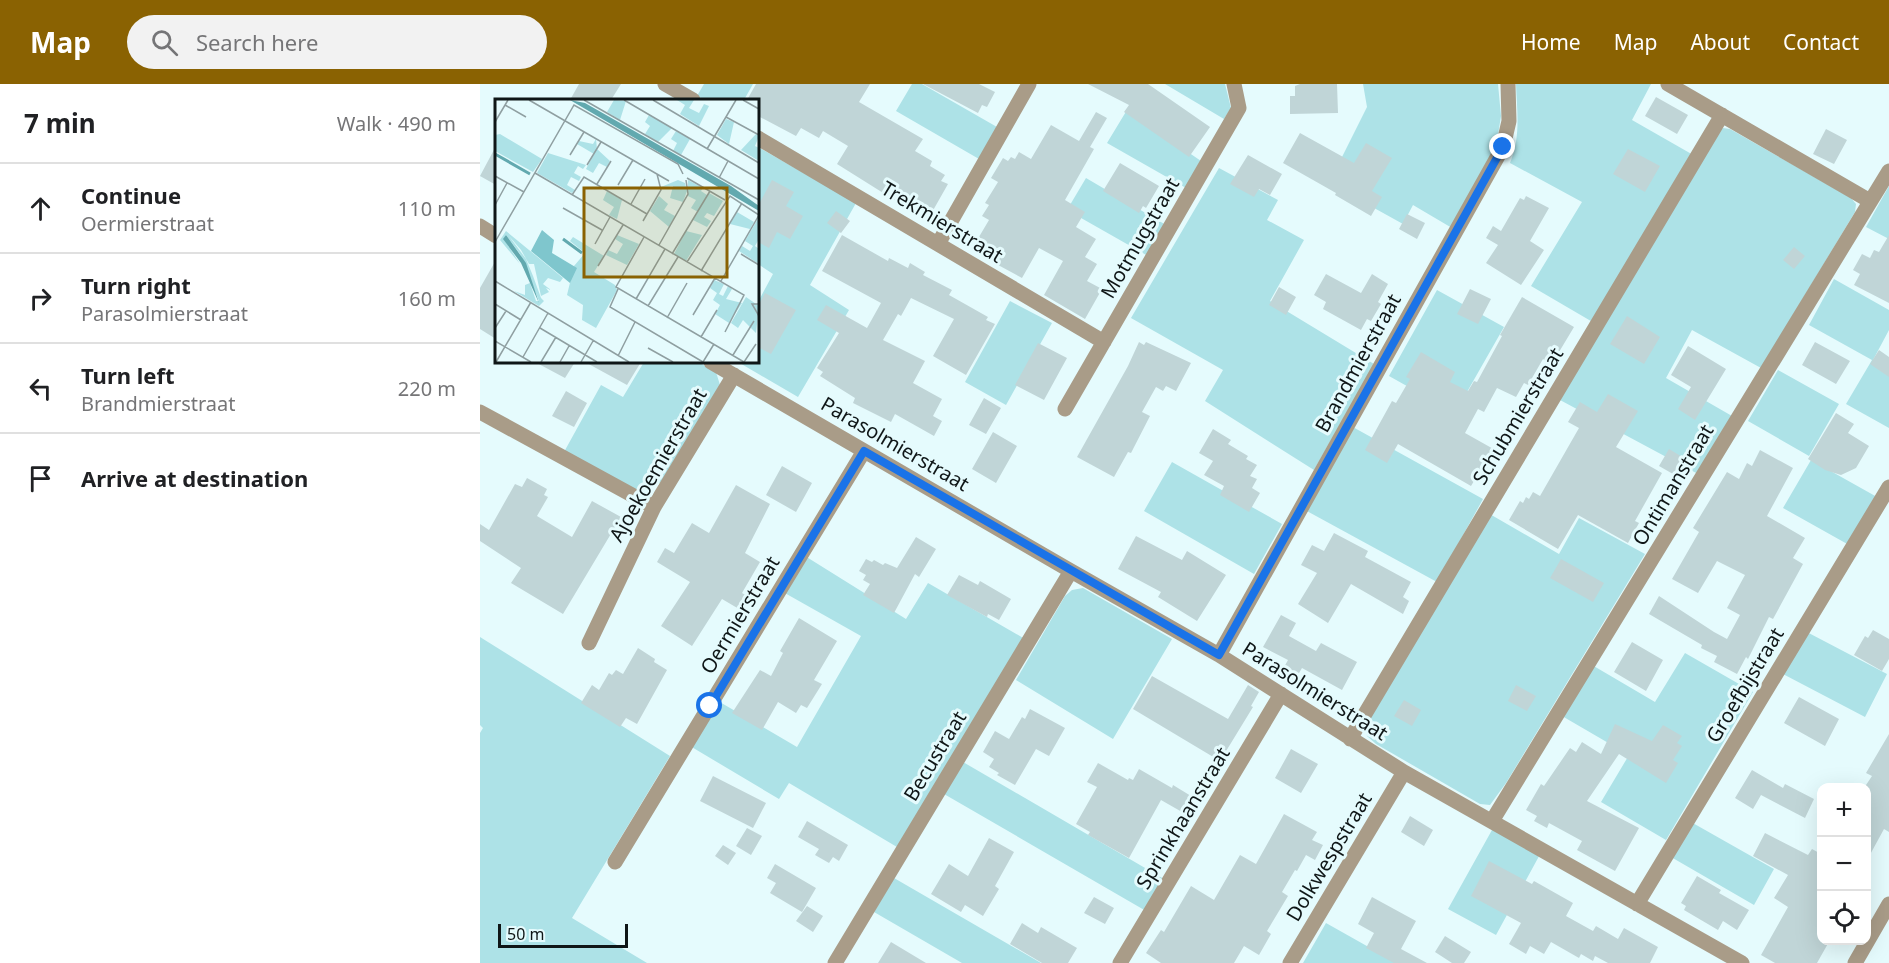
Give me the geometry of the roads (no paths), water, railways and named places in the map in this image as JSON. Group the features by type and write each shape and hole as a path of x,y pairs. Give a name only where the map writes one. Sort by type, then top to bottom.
{"street":[{"path":"664,84 691,99"},
{"path":"938,244 1029,84"},
{"name":"Motmugstraat","path":"1065,410 1239,108 1234,84"},
{"name":"Brandmierstraat","path":"1219,655 1503,147 1509,121 1508,84"},
{"path":"1668,84 1870,201"},
{"name":"Schubmierstraat","path":"1350,739 1722,115"},
{"name":"Trekmierstraat","path":"759,139 1104,342"},
{"name":"Ontimanstraat","path":"1492,821 1889,171"},
{"path":"480,226 495,235"},
{"name":"Parasolmierstraat","path":"713,363 1071,572 1219,655 1404,772 1742,963"},
{"name":"Ajoekoemierstraat","path":"589,643 654,507 734,375"},
{"path":"480,412 654,507"},
{"name":"Oermierstraat","path":"615,862 864,451"},
{"name":"Groefbijstraat","path":"1637,904 1889,487"},
{"name":"Becustraat","path":"835,963 1071,572"},
{"name":"Sprinkhaanstraat","path":"1120,963 1281,694"},
{"name":"Dolkwespstraat","path":"1290,963 1404,772"},
{"path":"1855,963 1889,904"}]}
